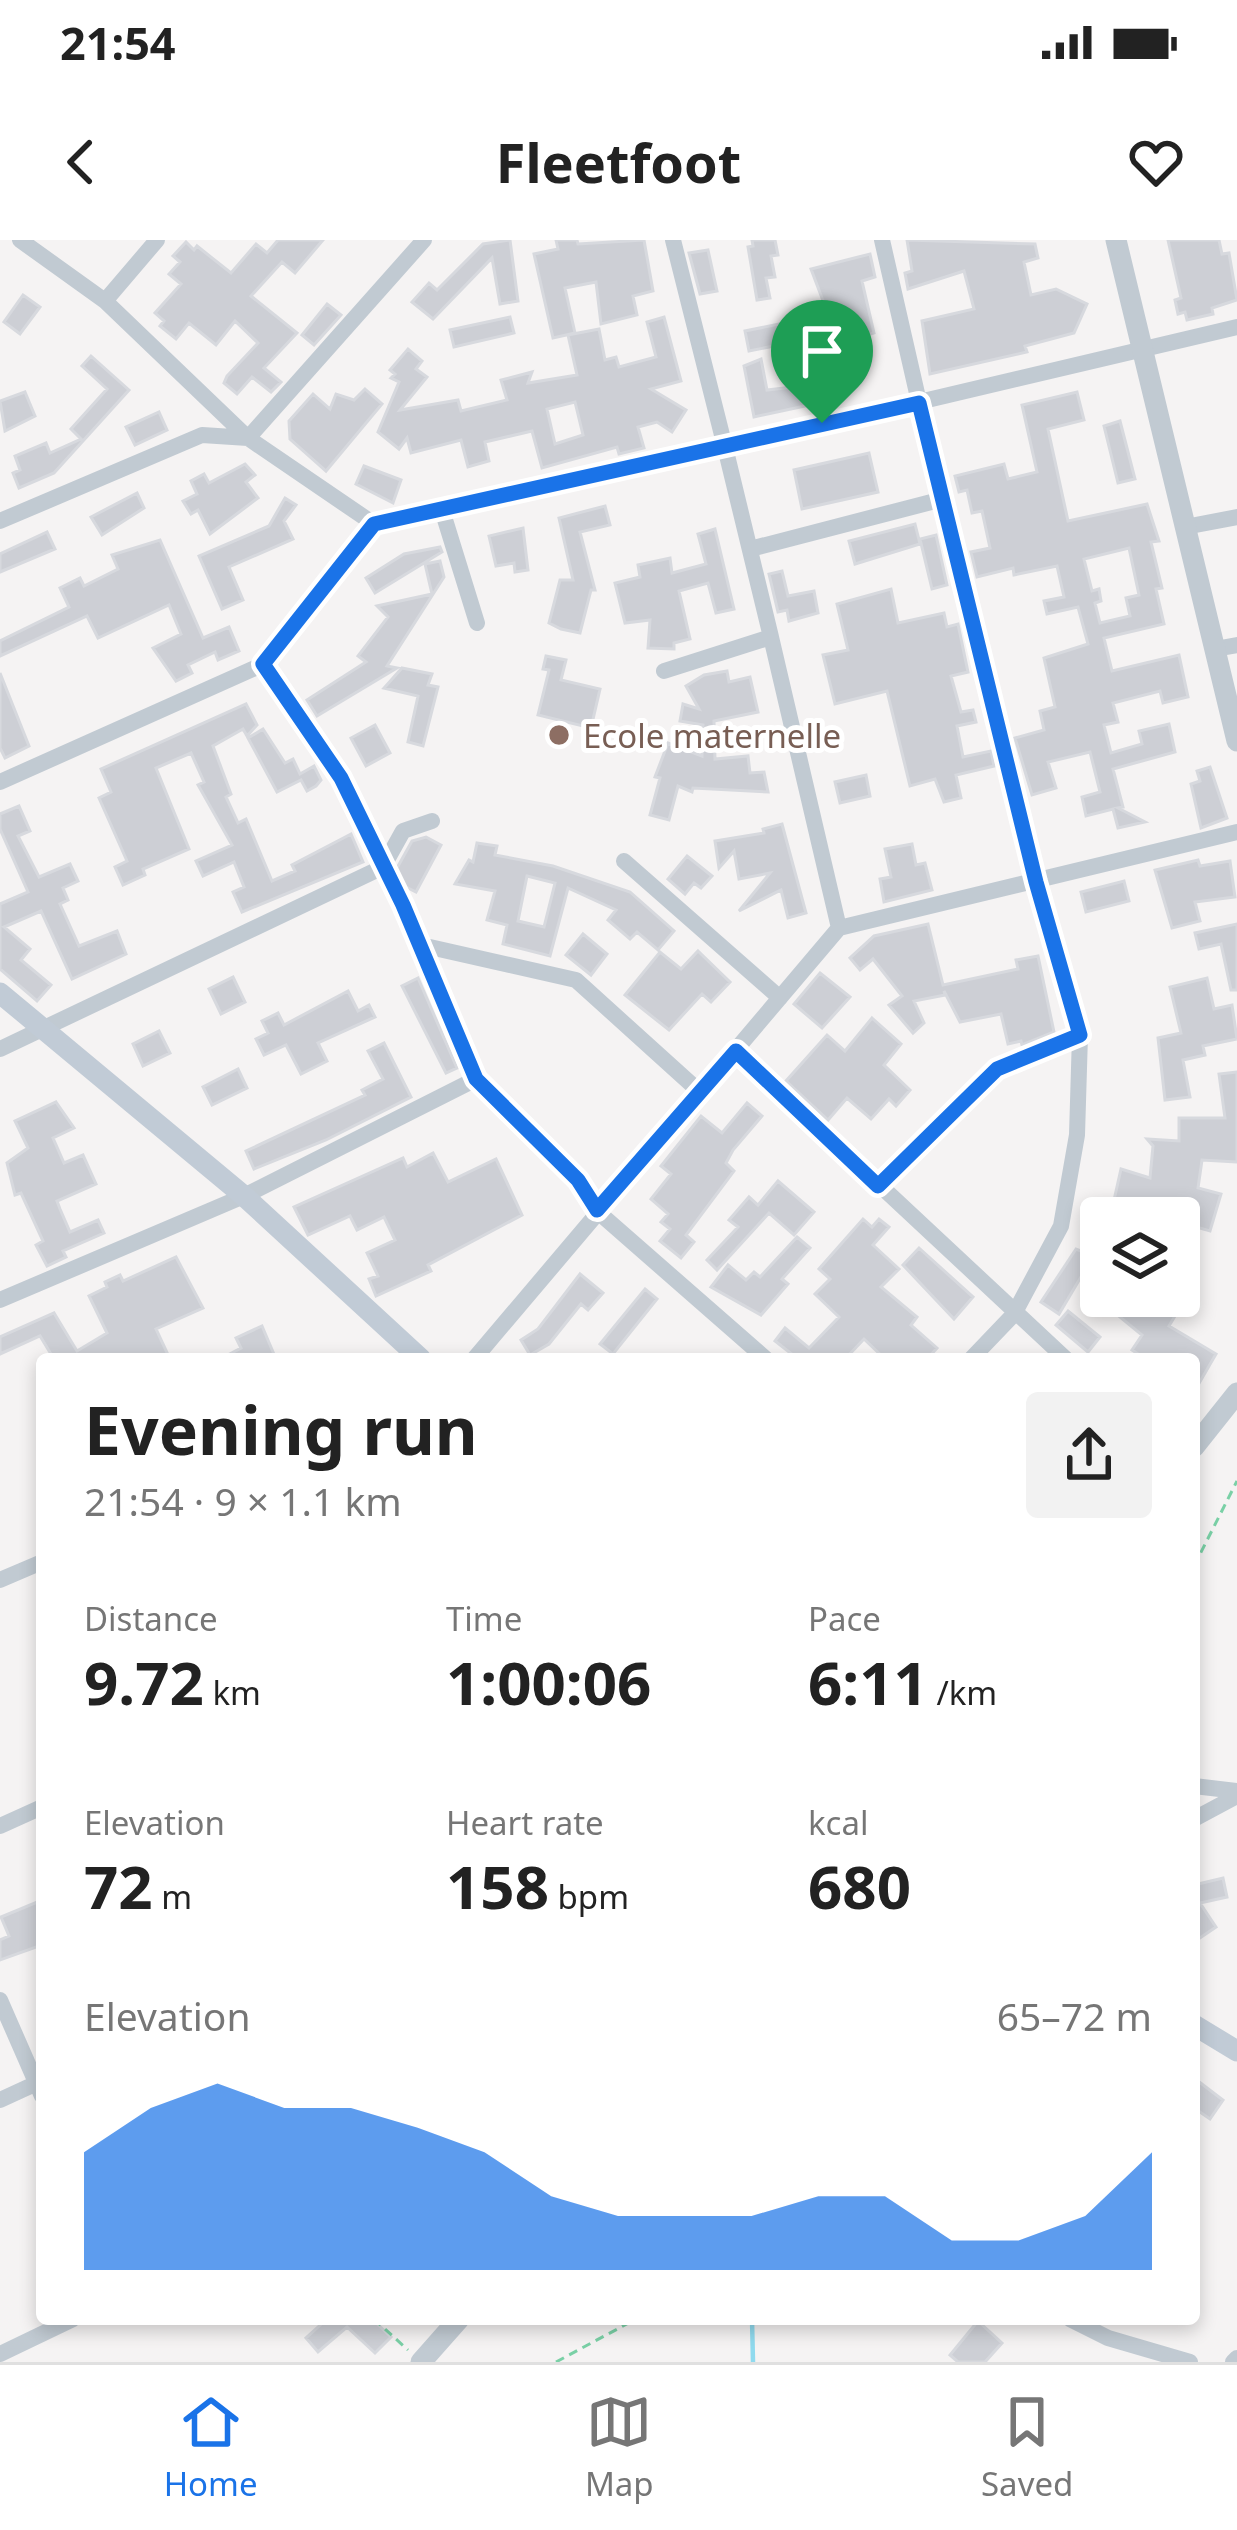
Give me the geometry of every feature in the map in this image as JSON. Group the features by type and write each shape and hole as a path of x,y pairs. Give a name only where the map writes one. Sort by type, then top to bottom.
{"main road":[{"path":"0,993 244,1196 415,1353"},
{"path":"1200,2029 1237,2051"}],"street":[{"path":"20,240 105,301 248,437 374,524"},
{"path":"105,301 157,240"},
{"path":"248,437 424,240"},
{"path":"673,240 839,928"},
{"path":"882,240 1036,882 1080,1035 1077,1136 1061,1226 1014,1314 977,1353"},
{"path":"1116,240 1185,527 1226,647 1237,741"},
{"path":"0,782 263,664 374,524 919,403 1237,326"},
{"path":"0,521 202,435 248,437"},
{"path":"750,549 943,500"},
{"path":"442,510 478,623"},
{"path":"1185,527 1237,517"},
{"path":"664,671 771,637"},
{"path":"263,664 341,778 421,945 476,1079 578,1180 597,1210 759,1353"},
{"path":"0,1049 383,867 404,831 432,821"},
{"path":"479,1353 839,928 1237,832"},
{"path":"624,861 780,998"},
{"path":"421,945 576,980 701,1094"},
{"path":"878,1186 997,1069 1080,1035"},
{"path":"736,1051 1059,1353"},
{"path":"0,1300 244,1196 476,1079"},
{"path":"1200,1439 1237,1393"},
{"path":"0,1580 36,1565"},
{"path":"1200,1787 1237,1794"},
{"path":"1200,1816 1237,1794"},
{"path":"0,1826 36,1811"},
{"path":"0,2000 36,2083"},
{"path":"0,2100 36,2091"},
{"path":"0,2354 60,2325"},
{"path":"421,2362 453,2325"},
{"path":"1082,2325 1108,2338 1190,2362"}],"path":[{"path":"1200,1554 1236,1485"},
{"path":"381,2325 421,2362"},
{"path":"556,2362 625,2325"}],"building":[{"path":"278,240 323,240 295,273 282,262 251,296 297,333 264,368 281,382 271,392 252,377 237,394 224,383 258,343 235,321 216,345 189,323 176,339 160,326 164,321 155,313 181,284 169,274 180,262 173,256 186,242 231,273 256,244 267,253"},
{"path":"510,240 518,301 500,304 492,258 433,319 412,302 429,283 437,290 483,244"},
{"path":"556,240 577,240 578,244 644,240 653,291 633,296 637,315 601,324 596,282 565,288 575,333 553,338 534,254 558,249"},
{"path":"752,240 775,240 778,255 771,256 775,277 766,278 770,298 757,300 748,247 753,246"},
{"path":"907,240 1035,244 1038,258 1024,262 1031,295 1056,289 1087,304 1074,333 1025,346 1027,352 930,374 922,321 974,309 964,271 908,289 905,273 912,271"},
{"path":"1168,240 1219,240 1222,254 1229,253 1237,300 1212,308 1213,314 1187,320 1185,312 1178,314 1175,300 1181,298"},
{"path":"708,250 717,291 700,294 689,253"},
{"path":"870,254 875,277 862,281 874,333 848,340 846,331 803,339 806,357 792,360 789,343 749,351 745,331 828,314 811,269"},
{"path":"23,295 40,307 20,334 4,322"},
{"path":"327,304 341,315 314,345 302,335"},
{"path":"510,317 514,333 454,347 450,330"},
{"path":"664,317 681,381 651,389 686,410 672,432 657,422 638,427 644,448 619,454 617,447 542,468 532,431 485,442 489,461 468,467 461,440 411,453 407,438 399,449 378,432 399,382 391,378 395,374 390,370 408,349 422,361 416,369 427,377 400,410 458,400 461,411 507,400 501,380 532,372 528,383 577,375 568,335 599,329 605,360 616,357 619,367 656,357 647,322","holes":["575,402 583,435 555,444 547,409"]},
{"path":"91,356 129,390 54,473 19,488 13,473 20,470 15,456 46,443 50,453 81,439 71,429 107,389 82,366"},
{"path":"761,359 767,390 810,385 814,404 754,417 744,366"},
{"path":"365,389 382,404 326,471 290,439 289,421 313,394 330,409 336,394 354,400"},
{"path":"25,392 35,416 5,431 0,401"},
{"path":"1077,392 1084,420 1048,429 1068,521 1147,504 1159,541 1151,542 1162,588 1156,589 1164,624 1104,638 1112,671 1179,655 1188,697 1163,703 1160,691 1113,703 1118,722 1104,725 1111,753 1142,744 1139,731 1169,724 1175,752 1113,769 1123,807 1118,808 1145,822 1118,828 1113,809 1086,816 1082,797 1100,792 1090,752 1048,762 1056,788 1032,795 1015,738 1044,730 1040,711 1055,707 1044,658 1088,644 1078,607 1047,614 1044,601 1064,597 1057,566 1014,575 1013,568 977,577 971,552 990,548 982,511 972,513 967,490 959,492 955,476 1004,464 1008,479 1037,472 1022,405","holes":["1129,548 1139,595 1126,598 1130,616 1100,623 1095,603 1101,601 1099,589 1092,591 1084,559"]},
{"path":"159,412 167,430 135,445 126,427"},
{"path":"1120,421 1135,479 1118,483 1104,426"},
{"path":"869,453 878,492 802,509 794,470"},
{"path":"245,464 255,475 246,482 258,498 210,534 198,510 191,514 183,501 197,494 191,481 204,474 209,483"},
{"path":"364,466 401,480 393,503 356,484"},
{"path":"137,493 144,508 102,535 91,517"},
{"path":"285,498 296,505 284,521 293,539 229,567 243,600 222,609 199,556 269,526"},
{"path":"605,506 610,525 580,532 595,590 591,590 580,633 561,629 549,623 560,580 573,580 559,518"},
{"path":"915,524 920,544 855,564 849,541"},
{"path":"523,528 528,570 515,572 514,563 496,566 489,536"},
{"path":"715,529 734,609 716,613 708,583 679,591 690,639 674,643 674,649 648,648 650,620 625,623 615,583 640,577 638,565 670,558 672,573 706,564 698,534"},
{"path":"47,532 55,549 0,572 0,554"},
{"path":"936,535 947,585 932,589 920,539"},
{"path":"160,540 203,638 229,627 239,651 218,660 215,652 188,665 192,673 176,681 153,648 181,634 169,605 98,638 87,616 0,656 0,641 69,607 60,588 80,578 84,586 118,569 112,555"},
{"path":"440,547 442,552 375,593 366,578 404,554"},
{"path":"440,561 444,577 387,666 397,668 317,716 307,700 366,662 358,656 388,617 377,606 432,594 425,564"},
{"path":"782,571 788,596 814,591 818,613 789,621 787,610 778,612 769,574"},
{"path":"891,589 898,623 944,613 947,627 958,624 968,672 951,676 961,712 973,710 976,722 957,726 963,757 991,751 994,766 956,775 961,798 944,802 935,779 910,786 887,691 835,704 823,655 848,650 837,604"},
{"path":"546,656 566,660 561,680 600,689 591,728 538,715 549,670 543,669"},
{"path":"402,668 432,674 428,685 438,687 423,746 408,742 418,696 384,688"},
{"path":"727,671 729,682 750,677 758,712 714,721 715,759 748,756 750,773 764,772 768,792 693,788 692,792 678,786 669,820 650,815 660,778 655,777 668,743 702,756 703,725 680,721 683,704 699,709 686,686 704,675"},
{"path":"0,673 29,746 5,758 0,748"},
{"path":"246,704 257,725 247,736 243,729 213,746 231,794 226,797 238,823 246,819 272,881 351,834 363,862 242,912 233,892 244,887 234,862 203,876 196,861 232,845 198,785 204,782 191,753 156,768 189,849 143,869 145,875 123,885 115,867 127,861 99,798 111,792 101,769"},
{"path":"375,725 390,753 366,766 351,738"},
{"path":"263,729 285,763 293,759 300,774 314,766 321,780 316,786 307,791 301,780 277,792 248,738"},
{"path":"1210,767 1227,818 1201,828 1191,784 1200,781 1197,771"},
{"path":"866,775 870,796 840,803 835,782"},
{"path":"19,806 30,831 18,836 39,877 70,864 78,881 63,888 68,900 60,904 79,946 117,931 126,954 72,979 41,911 4,927 30,949 21,960 51,985 37,1001 0,969 0,904 28,892 0,829 0,814"},
{"path":"782,824 806,913 788,918 781,890 739,911 770,873 739,879 734,851 719,868 715,841 764,833 763,829"},
{"path":"426,837 441,845 416,892 406,887 397,868 412,841"},
{"path":"477,843 497,846 495,855 553,866 630,892 674,931 658,950 637,932 630,939 608,920 616,910 568,888 550,956 503,944 507,925 487,920 495,891 455,884 469,860 473,862","holes":["527,876 555,883 544,927 518,921"]},
{"path":"912,844 916,865 925,863 932,890 884,902 880,879 891,877 885,849"},
{"path":"687,856 712,876 701,888 694,883 685,894 668,879"},
{"path":"1198,860 1200,866 1230,861 1235,897 1195,902 1200,921 1172,928 1155,870"},
{"path":"1124,881 1129,901 1086,912 1081,892"},
{"path":"928,924 943,985 1018,969 1016,960 1038,956 1054,1032 1022,1045 1021,1041 1008,1044 1001,1014 960,1022 944,991 945,995 914,1001 924,1023 913,1033 889,1005 902,996 873,959 860,970 850,958 874,936"},
{"path":"1237,924 1237,990 1231,990 1221,944 1199,949 1195,933"},
{"path":"583,934 607,954 591,975 566,955"},
{"path":"698,951 730,982 711,1002 702,994 669,1030 625,995 660,952 681,969"},
{"path":"820,973 850,997 822,1028 794,1004"},
{"path":"233,977 245,1002 221,1014 209,989"},
{"path":"418,978 457,1068 446,1073 402,986"},
{"path":"1207,978 1214,1009 1232,1005 1237,1039 1203,1046 1205,1055 1183,1060 1190,1097 1165,1100 1158,1038 1181,1033 1170,987"},
{"path":"348,991 358,1011 369,1005 375,1017 318,1043 327,1061 301,1074 286,1045 264,1055 256,1039 268,1033 262,1021 278,1013 284,1025"},
{"path":"872,1018 901,1044 884,1065 910,1090 896,1106 889,1099 871,1119 847,1098 828,1120 786,1081 827,1035 845,1051"},
{"path":"159,1031 170,1053 143,1066 133,1044"},
{"path":"384,1043 411,1097 326,1140 254,1169 246,1151 365,1095 362,1090 383,1079 368,1051"},
{"path":"238,1069 247,1088 212,1105 203,1087"},
{"path":"1237,1072 1237,1162 1202,1160 1198,1188 1221,1194 1210,1231 1200,1228 1200,1197 1115,1197 1121,1169 1150,1178 1153,1146 1147,1139 1179,1141 1179,1118 1225,1118 1219,1074"},
{"path":"56,1102 74,1128 53,1138 64,1163 83,1155 96,1184 57,1201 70,1232 98,1220 104,1233 63,1251 66,1257 47,1266 36,1245 43,1241 21,1193 15,1195 7,1163 28,1148 15,1121"},
{"path":"747,1103 762,1116 733,1150 726,1163 734,1171 686,1235 694,1242 681,1258 660,1241 670,1229 661,1222 668,1214 651,1199 671,1174 661,1166 701,1116 722,1133"},
{"path":"433,1153 448,1182 496,1159 522,1215 428,1265 431,1271 376,1296 369,1279 378,1276 367,1253 395,1240 384,1217 357,1230 350,1216 308,1235 294,1207 403,1158 407,1167"},
{"path":"778,1181 814,1212 794,1235 769,1213 717,1270 707,1260 738,1227 729,1220 749,1197 758,1205"},
{"path":"863,1219 872,1227 879,1219 889,1227 873,1245 899,1269 881,1287 917,1317 911,1325 937,1348 932,1353 879,1353 864,1339 851,1353 790,1353 775,1341 785,1328 809,1348 839,1317 815,1294 830,1279 819,1269"},
{"path":"797,1237 810,1248 782,1279 788,1284 761,1315 711,1287 728,1265 746,1280 754,1272 760,1277"},
{"path":"919,1248 973,1297 954,1319 903,1265"},
{"path":"1076,1249 1080,1251 1080,1279 1059,1314 1041,1302"},
{"path":"176,1257 203,1308 156,1329 167,1353 50,1353 40,1336 0,1354 0,1337 54,1313 77,1351 107,1333 89,1296 120,1275 123,1281"},
{"path":"580,1274 603,1293 588,1310 581,1304 549,1344 529,1353 521,1340 538,1329"},
{"path":"645,1289 657,1299 614,1353 600,1344"},
{"path":"1068,1311 1100,1337 1088,1352 1056,1325"},
{"path":"1120,1317 1174,1317 1169,1326 1216,1354 1200,1382 1200,1353 1137,1353 1132,1350 1142,1335"},
{"path":"262,1326 273,1353 231,1353 241,1348 236,1338"},
{"path":"1223,1878 1227,1897 1200,1903 1200,1884"},
{"path":"36,1902 36,1947 0,1960 0,1940 9,1936 1,1917"},
{"path":"1200,1903 1216,1927 1200,1938"},
{"path":"1200,2083 1223,2100 1210,2119 1200,2112"},
{"path":"320,2325 378,2325 391,2337 375,2353 347,2327 318,2352 306,2338"},
{"path":"975,2325 982,2325 1002,2343 985,2362 958,2362 950,2355"}],"waterway":[{"path":"752,2325 753,2362"}],"place":[{"name":"Ecole maternelle","path":"559,735"}],"route":[{"path":"919,403 1036,882 1080,1035 997,1069 878,1186 736,1051 597,1210 578,1180 476,1079 403,905 341,778 263,664 374,524 822,423 919,403"}]}
